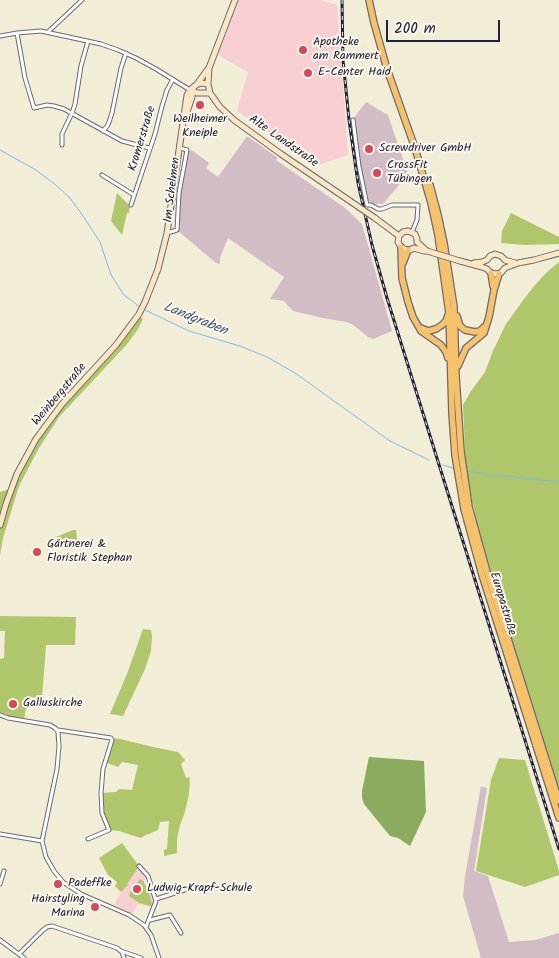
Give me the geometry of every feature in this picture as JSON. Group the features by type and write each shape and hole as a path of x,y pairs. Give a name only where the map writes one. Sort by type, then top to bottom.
{"main road":[{"path":"369,0 387,69 415,148 423,165 438,215 450,274 454,307 460,326 465,330 475,332 480,331 487,324"},
{"name":"Europastraße","path":"415,148 431,202 438,235 449,313 453,428 460,468 479,545 559,801"},
{"path":"401,247 402,278 417,326 426,336 441,345 446,352 451,370"},
{"path":"402,267 404,258 411,249"},
{"path":"489,271 494,290"},
{"path":"456,376 459,362 466,348 484,333 499,274"},
{"name":"Europastraße","path":"454,307 460,468 464,509 476,556 559,818"},
{"path":"417,326 422,329 432,330 446,321 449,313"}],"street":[{"path":"48,32 82,0"},
{"path":"167,233 187,95 208,68 235,0"},
{"path":"0,36 41,31 88,41 126,53 197,93 210,93"},
{"path":"17,33 25,78 33,106 36,108 47,105 64,109 122,141 149,148"},
{"path":"62,145 62,134 72,113 88,41"},
{"path":"103,131 108,125 112,113 126,53"},
{"name":"Alte Landstraße","path":"208,68 210,93 220,107 234,120 280,154 400,236"},
{"name":"Kromerstraße","path":"131,205 155,134 167,90 174,79"},
{"path":"196,85 201,83 208,84"},
{"path":"183,129 192,97 190,90"},
{"path":"192,97 197,93"},
{"path":"353,120 367,205 378,209 392,205 418,205 417,220 412,232"},
{"name":"Im Schelmen","path":"167,233 177,230 178,193 187,150 180,148"},
{"path":"102,175 134,195"},
{"path":"427,251 417,242 416,236 412,232 405,232 400,236 398,242 401,247 427,251 460,261 482,262 490,256 497,254 505,260 518,263"},
{"name":"Weinbergstraße","path":"0,525 14,481 36,439 62,404 116,345 139,314 158,269 167,233"},
{"path":"411,249 417,242"},
{"path":"472,263 499,274 505,268 518,263 559,253"},
{"path":"487,260 486,265 489,271"},
{"path":"505,260 505,268"},
{"path":"0,715 50,725 57,730 111,738 102,776 101,798 102,817 110,830 88,839"},
{"path":"57,730 59,739 57,769 42,841 44,852 63,882 85,896 128,916 146,927 151,935 159,958"},
{"path":"0,834 42,841"},
{"path":"139,866 148,876 156,899 146,927"},
{"path":"0,884 4,871"},
{"path":"156,899 194,887"},
{"path":"149,920 169,915 181,933"},
{"path":"18,954 42,931 51,926 90,938 140,958"},
{"path":"0,940 24,958"},
{"path":"121,951 124,958"}],"shaded area":[{"path":"239,0 320,0 337,5 348,155 316,166 237,111 248,72 218,55"},
{"path":"366,102 388,115 408,174 383,204 372,204 367,199 363,183 353,119"},
{"path":"247,136 278,158 276,160 345,208 362,224 392,331 373,339 352,324 293,311 284,301 270,299 284,277 228,238 220,258 220,264 216,263 177,230 179,193 187,150 193,151 209,163 206,168 218,177"},
{"path":"481,786 487,788 474,871 488,876 509,942 535,940 559,933 559,958 481,958 463,896"},
{"name":"Ludwig-Krapf-Schule","path":"138,866 147,877 144,880 155,902 153,907 138,904 132,914 114,905"}],"green space":[{"path":"117,193 130,206 122,235 111,221"},
{"path":"511,213 559,237 559,244 525,245 501,243 502,231"},
{"path":"559,262 559,794 482,544 466,474 463,405 485,372 506,324 535,285"},
{"path":"138,315 143,319 128,343 59,417 39,448 19,486 3,538 0,555 0,492 12,488 49,421 103,361"},
{"path":"76,530 78,548 66,549 66,541 63,540 59,540 60,546 57,546 56,537"},
{"path":"0,616 76,617 75,645 46,645 42,698 28,697 24,720 0,715 0,659 4,658 5,631 0,631"},
{"path":"143,629 151,630 152,636 151,651 145,669 123,716 110,714 127,674"},
{"path":"111,738 178,752 185,760 181,764 186,778 190,777 189,794 177,839 177,853 164,856 164,850 167,849 169,821 160,822 158,830 141,838 109,830 104,821 101,793 116,792 119,789 132,790 138,765 122,762 118,767 105,762"},
{"path":"369,757 424,761 426,812 410,846 398,838 390,836 364,804 362,791"},
{"path":"499,758 525,760 559,871 559,875 525,887 476,871 491,780"},
{"path":"122,843 139,866 128,885 121,892 115,886 117,882 108,875 99,858"},
{"path":"140,879 149,892 151,906 139,903 129,896 133,887"}],"waterway":[{"name":"Landgraben","path":"0,150 36,170 70,198 100,242 111,275 124,295 140,307"},
{"name":"Landgraben","path":"143,309 189,331 240,346 267,357 295,373 390,441 429,460"},
{"name":"Landgraben","path":"443,465 453,468"},
{"name":"Landgraben","path":"467,471 559,482"}],"railway":[{"path":"342,0 343,60 349,120 358,183 372,245 559,849"}],"place":[{"name":"Apotheke am Rammert","path":"303,50"},
{"name":"E-Center Haid","path":"308,73"},
{"name":"Weilheimer Kneiple","path":"200,105"},
{"name":"Screwdriver GmbH","path":"369,149"},
{"name":"CrossFit Tübingen","path":"377,173"},
{"name":"Gärtnerei & Floristik Stephan","path":"37,552"},
{"name":"Galluskirche","path":"13,704"},
{"name":"Padeffke","path":"58,884"},
{"name":"Ludwig-Krapf-Schule","path":"137,889"},
{"name":"Hairstyling Marina","path":"95,907"}]}
